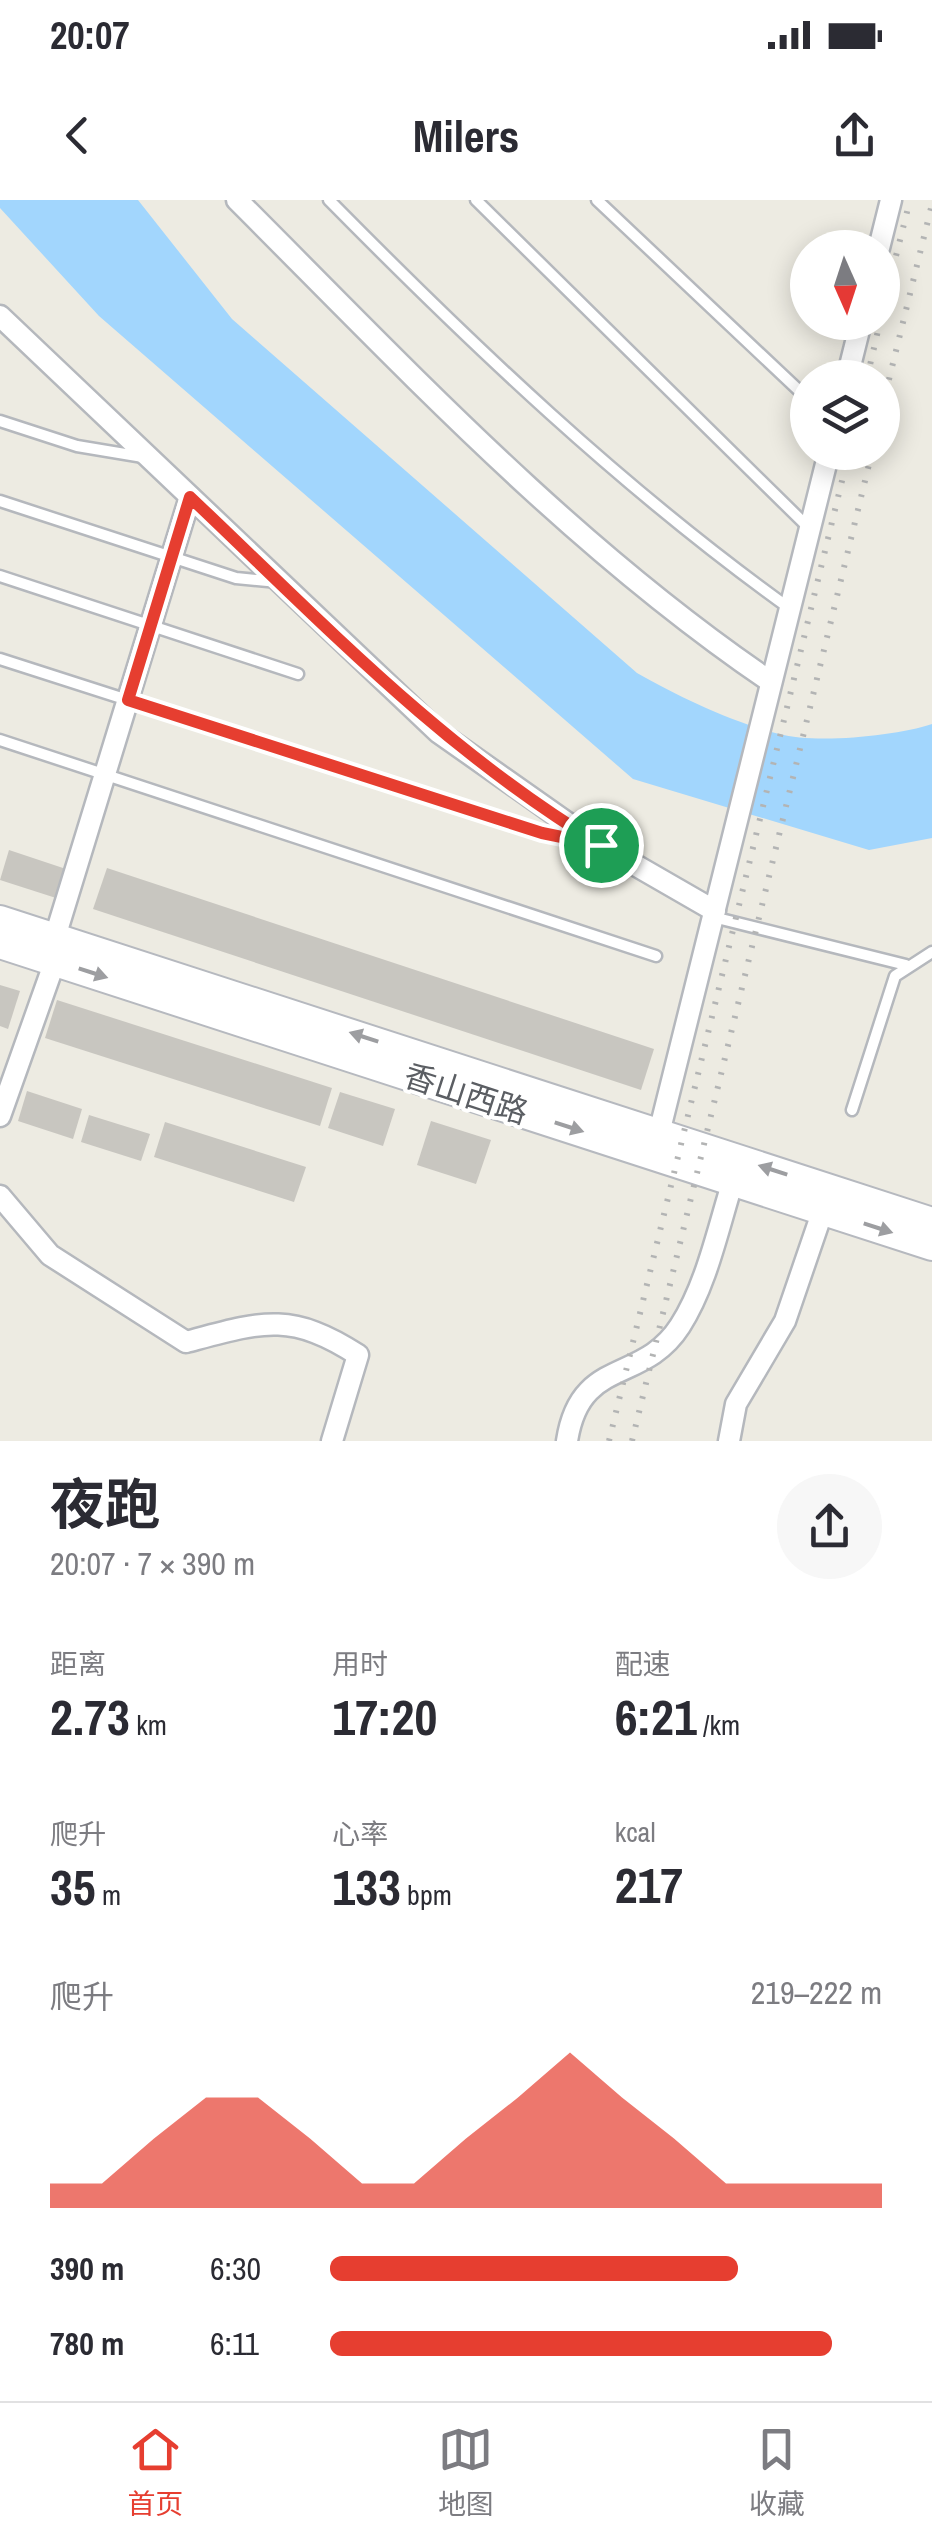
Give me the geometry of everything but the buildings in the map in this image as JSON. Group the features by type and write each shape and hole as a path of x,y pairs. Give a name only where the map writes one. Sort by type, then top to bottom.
{"main road":[{"name":"香山西路","path":"0,920 54,949 932,1246"},
{"name":"香山西路","path":"0,944 54,949 660,1133 932,1222"}],"street":[{"path":"237,200 572,529 770,689"},
{"path":"884,230 891,200"},
{"path":"0,316 438,732 502,781 714,914"},
{"path":"660,1133 824,470"},
{"path":"0,1116 190,497"},
{"path":"568,1441 572,1415 583,1394 647,1358 682,1324 733,1181"},
{"path":"0,1196 50,1254 186,1342 293,1323 320,1330 358,1355 332,1441"},
{"path":"730,1441 736,1404 785,1321 823,1210"}],"lane":[{"path":"328,200 575,438 701,542 790,608"},
{"path":"476,200 810,529"},
{"path":"597,200 790,382"},
{"path":"0,420 76,446 149,458"},
{"path":"0,500 236,578 279,582"},
{"path":"0,576 298,674"},
{"path":"0,659 542,833 601,845"},
{"path":"0,740 656,956"},
{"path":"714,914 906,965"},
{"path":"852,1110 895,976 906,965 932,952"}],"water":[{"path":"0,200 138,200 232,319 637,673 724,716 795,737 856,737 932,724 932,838 869,850 633,779 99,316 0,208"}],"railway":[{"path":"900,240 910,200"},
{"path":"894,360 932,204"},
{"path":"871,360 876,340"},
{"path":"609,1441 845,470"},
{"path":"632,1441 868,470"}],"route":[{"path":"190,497 438,732 502,781 601,845 542,833 128,700 190,497"}]}
